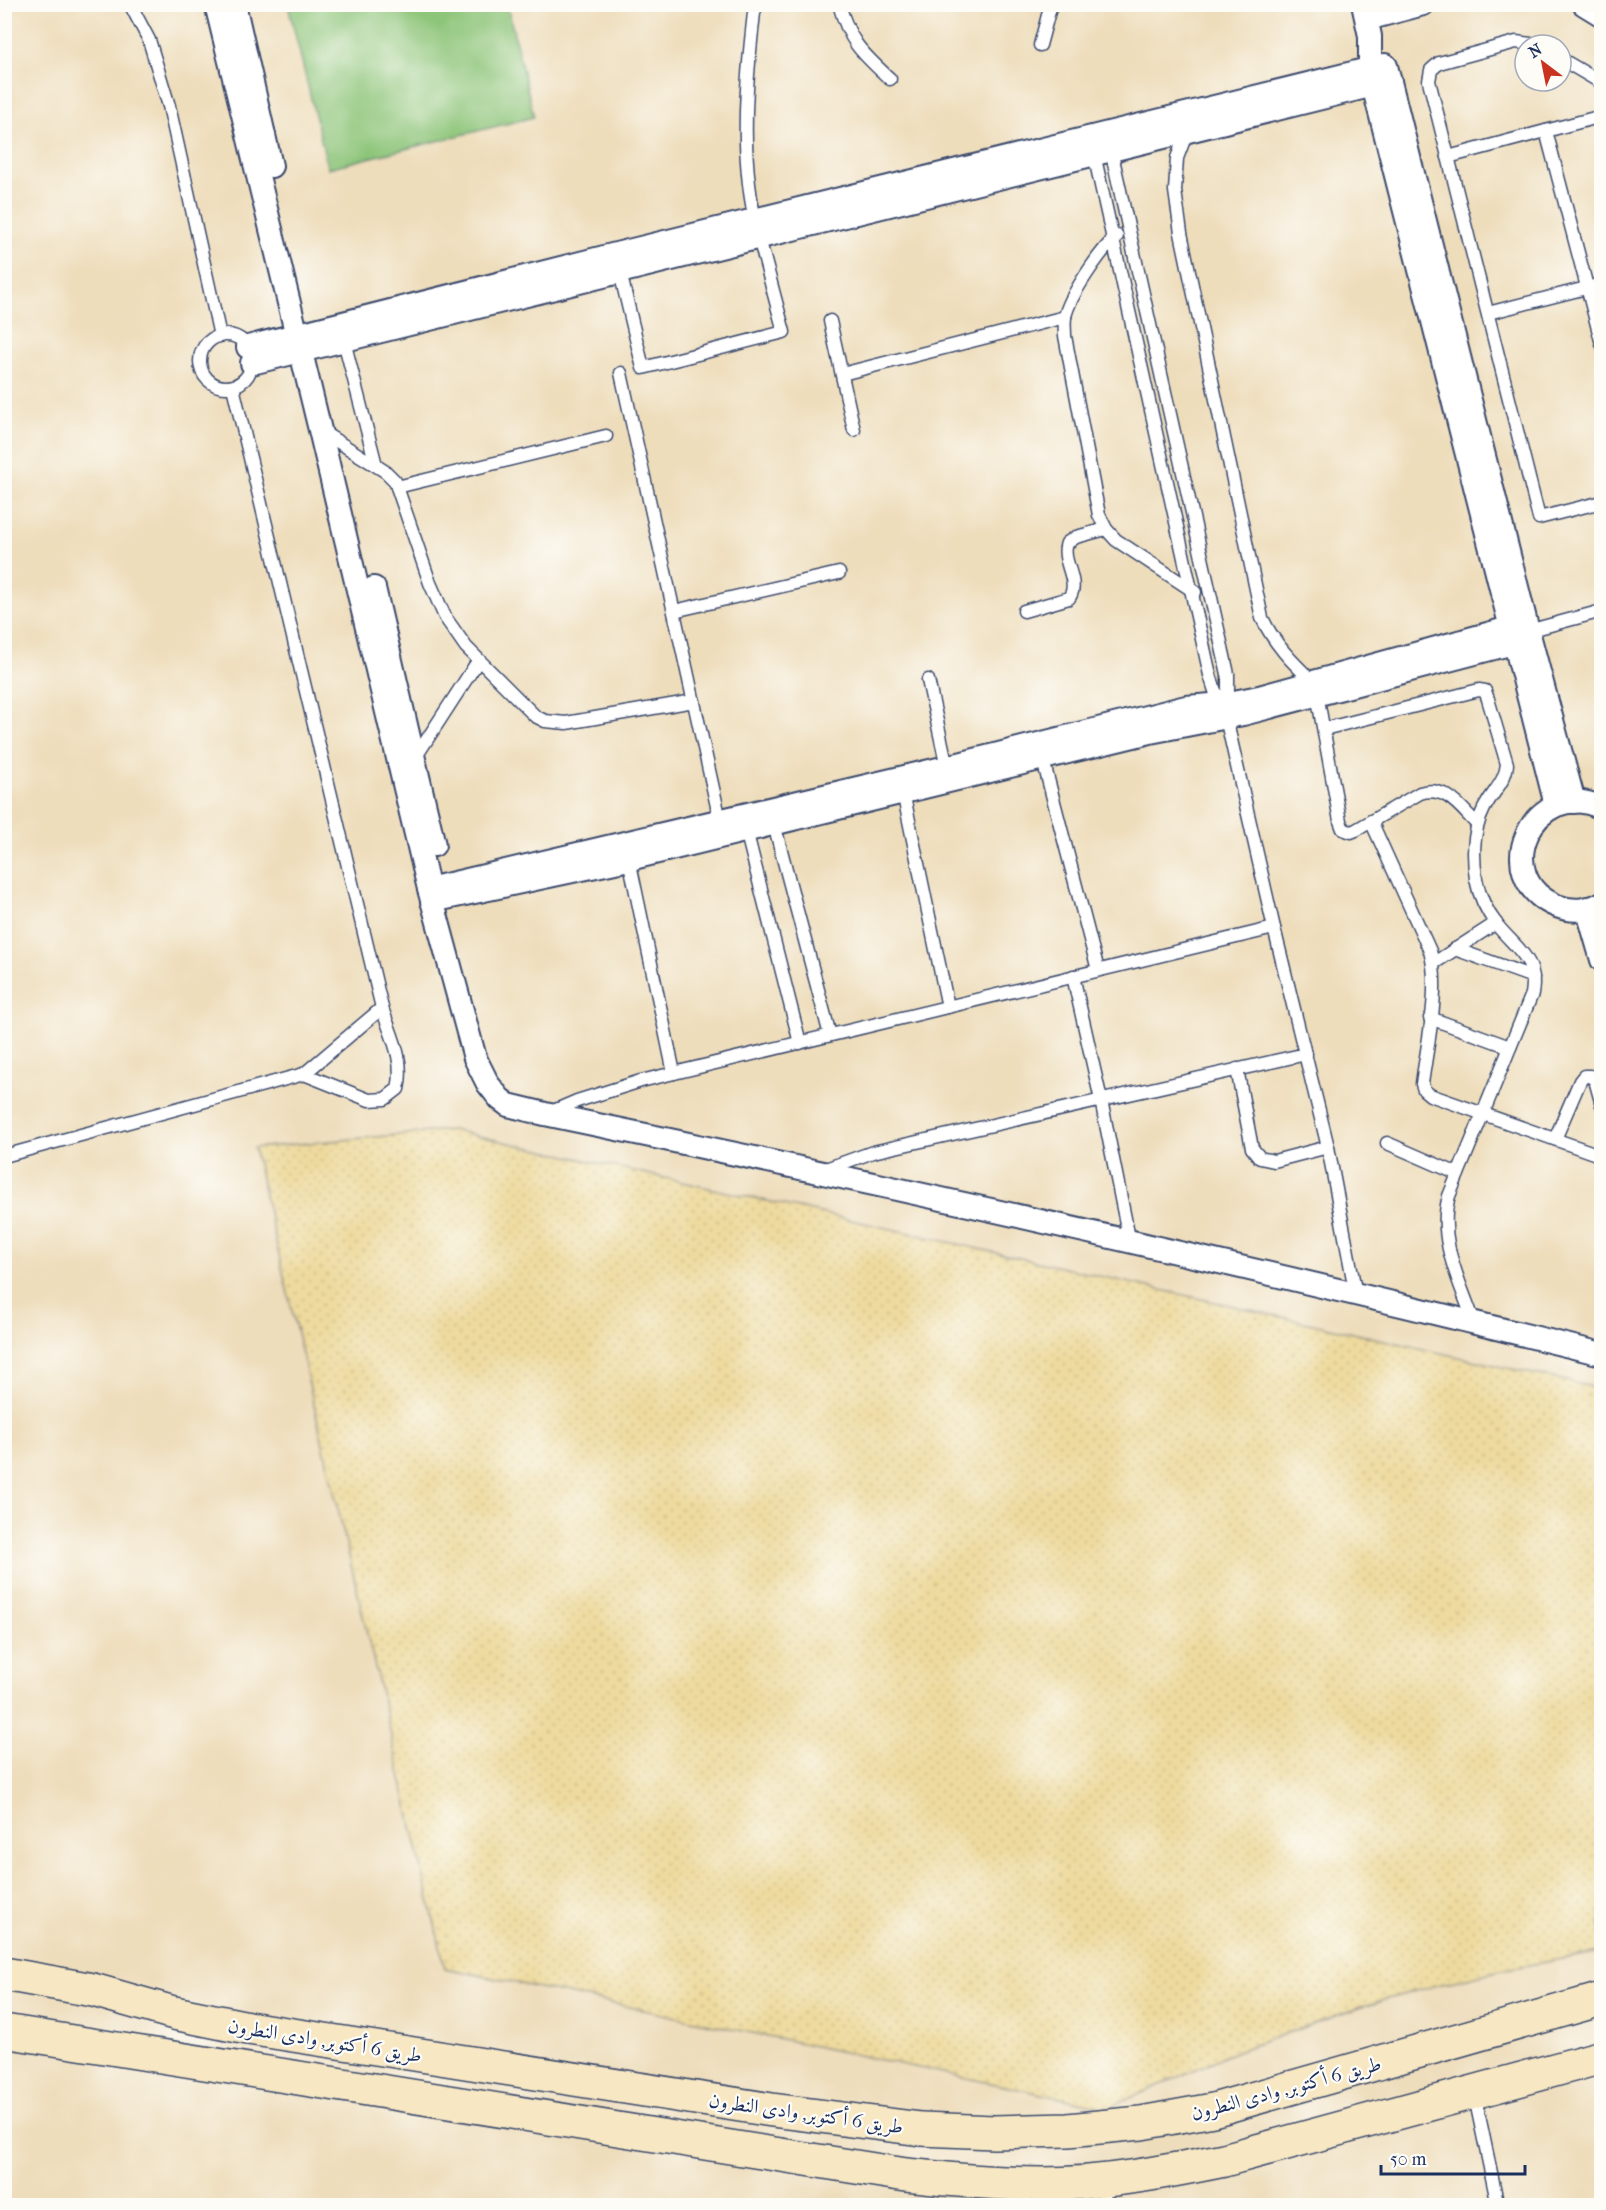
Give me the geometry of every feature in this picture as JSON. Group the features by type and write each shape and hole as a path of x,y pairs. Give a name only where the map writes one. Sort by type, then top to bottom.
{"street":[{"path":"216,4 329,436 438,893 475,1059 493,1092 508,1105 545,1114 822,1171 1474,1322 1602,1354"},
{"path":"234,4 305,341"},
{"path":"1423,4 1367,20 1517,634 1565,803"},
{"path":"250,355 1380,75"},
{"path":"305,341 344,341 618,263"},
{"path":"329,436 415,758 438,893"},
{"path":"744,823 774,824 901,785 947,767 1150,732 1517,634"},
{"path":"438,893 627,851 1041,751"},
{"path":"1602,808 1585,802 1565,803 1539,816 1527,832 1521,858 1529,884 1548,903 1574,910 1594,906 1602,960"},
{"name":"طريق 6 أكتوبر, وادى النطرون","path":"4,1974 93,1990 174,2013 248,2028 794,2113 921,2129 994,2132 1068,2130 1120,2125 1214,2110 1602,1999"},
{"path":"4,2031 906,2175 971,2182 1045,2184 1104,2193 1162,2172 1224,2160 1602,2057"}],"lane":[{"path":"130,4 150,40 169,106 220,336"},
{"path":"618,263 643,368 784,332 750,197 744,122 754,13 758,4"},
{"path":"839,4 846,28 861,53 890,79"},
{"path":"1041,45 1052,4"},
{"path":"1513,43 1439,63 1431,70 1429,81 1539,518 1602,502"},
{"path":"1573,65 1602,83"},
{"path":"1448,157 1602,116"},
{"path":"1191,122 1177,158 1175,191 1181,233 1262,618 1272,638 1284,654 1315,688 1341,825 1343,829 1351,832 1420,793 1436,790 1451,797 1477,824"},
{"path":"1546,131 1602,344"},
{"path":"1101,144 1128,226 1228,674 1225,711"},
{"path":"1101,144 1113,240 1212,683 1225,711 1274,928 1328,1146 1356,1295"},
{"path":"1128,226 1113,240 1079,286 1070,300 1065,317 1065,336 1099,515 1106,529 1116,540 1191,591 1210,596"},
{"path":"1488,313 1602,284"},
{"path":"842,374 1065,317"},
{"path":"830,321 854,430"},
{"path":"220,336 236,337 250,355 246,378 232,387 216,386 209,381 201,368 200,359 206,344 220,336"},
{"path":"344,341 376,465"},
{"path":"621,373 722,828"},
{"path":"232,387 382,1008 401,1060 398,1089 385,1099 369,1100 304,1074"},
{"path":"329,436 391,476 397,487 436,601 454,633 478,661 527,710 545,721 566,723 694,701"},
{"path":"397,487 606,436"},
{"path":"1024,611 1069,598 1074,587 1065,554 1067,543 1076,537 1106,529"},
{"path":"674,611 839,573"},
{"path":"1517,634 1602,612"},
{"path":"415,758 478,661"},
{"path":"928,680 947,767"},
{"path":"1324,729 1479,690 1485,691 1507,764 1506,772 1477,824 1474,849 1477,880 1488,910 1496,923 1528,959 1533,977 1532,994 1446,1206 1445,1236 1474,1322"},
{"path":"1041,751 1098,970"},
{"path":"901,785 948,1007"},
{"path":"1371,821 1434,963 1435,975 1422,1084 1424,1090 1430,1095 1602,1156"},
{"path":"744,823 800,1043"},
{"path":"774,824 830,1035"},
{"path":"627,851 674,1073"},
{"path":"1434,963 1496,923"},
{"path":"545,1114 609,1090 674,1073 1274,928"},
{"path":"1455,950 1533,977"},
{"path":"1073,976 1130,1243"},
{"path":"4,1156 304,1074 382,1008"},
{"path":"1430,1018 1510,1047"},
{"path":"822,1171 873,1152 1306,1054"},
{"path":"1237,1069 1252,1148 1260,1158 1274,1161 1328,1146"},
{"path":"1555,1140 1584,1076 1590,1076 1595,1080 1602,1105"},
{"path":"1387,1143 1458,1174"},
{"path":"1474,2091 1498,2205"}],"sand":[{"path":"452,1130 1601,1389 1601,1952 1506,1969 1370,2004 1237,2051 1108,2108 445,1968 254,1148"}],"green space":[{"path":"288,5 507,5 534,117 328,168"}]}
